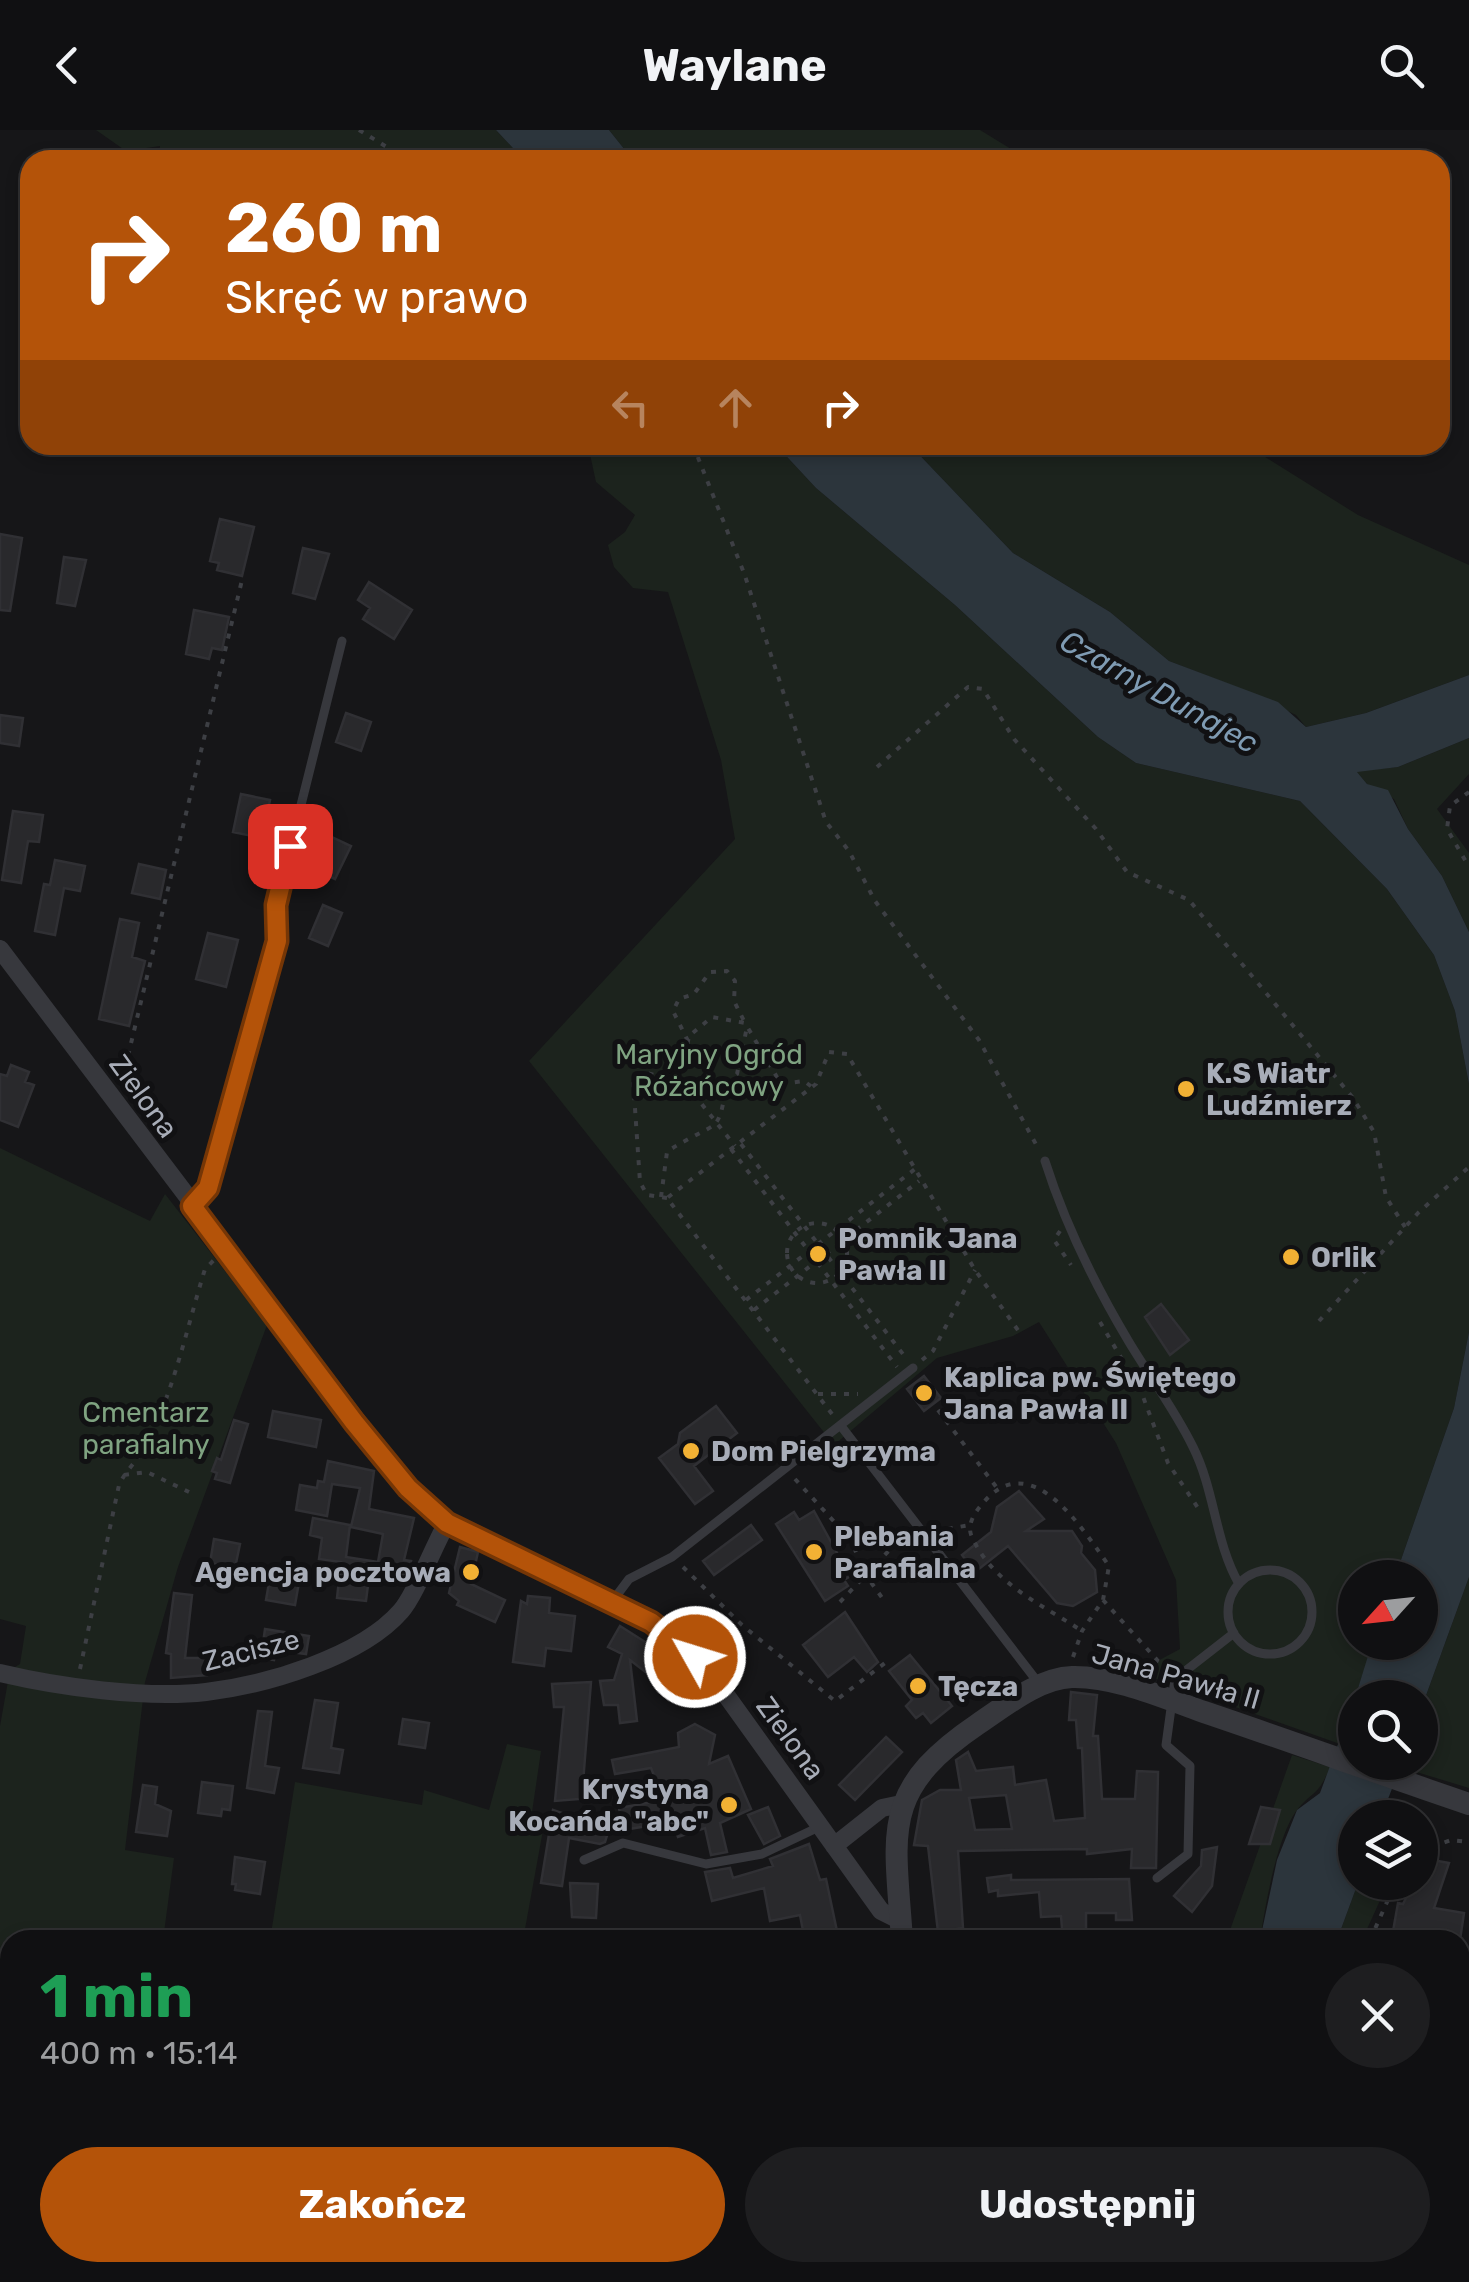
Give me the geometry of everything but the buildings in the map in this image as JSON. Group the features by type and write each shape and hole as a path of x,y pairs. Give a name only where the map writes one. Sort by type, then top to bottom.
{"street":[{"name":"Zielona","path":"0,949 408,1488 447,1523 651,1622 695,1657 881,1911 902,1930"},
{"name":"Zacisze","path":"0,1674 140,1692 206,1692 294,1671 368,1640 404,1609 447,1523"},
{"name":"Jana Pawła II","path":"902,1930 896,1848 901,1804 921,1770 939,1752 1041,1686 1074,1677 1172,1701 1466,1802"},
{"path":"834,1846 882,1808 901,1804"}],"lane":[{"path":"192,1206 208,1188 277,941 276,905 342,641"},
{"path":"1046,1161 1067,1224 1126,1336 1193,1446 1227,1564 1239,1584"},
{"path":"611,1603 629,1579 672,1556 913,1368"},
{"path":"841,1426 1041,1686"},
{"path":"1262,1571 1288,1574 1307,1592 1312,1620 1298,1645 1271,1654 1244,1644 1234,1633 1229,1608 1239,1584 1262,1571"},
{"path":"1157,1878 1188,1854 1190,1766 1166,1745 1174,1679 1234,1633"},
{"path":"584,1860 623,1843 706,1864 762,1854 820,1826"}],"path":[{"path":"358,130 391,150"},
{"path":"697,455 744,573 826,822 850,851 874,901 979,1040 1046,1161"},
{"path":"116,1106 242,580"},
{"path":"878,766 968,687 983,689 1014,739 1096,829 1127,872 1189,900 1353,1098 1374,1132 1386,1197 1405,1227"},
{"path":"1469,792 1450,806 1447,828 1469,867"},
{"path":"688,1041 674,1011 679,999 694,994 710,972 727,971 735,982 734,1001 781,1084 804,1081 812,1087"},
{"path":"680,1082 688,1041 712,1017 746,1025"},
{"path":"746,1025 738,1074 728,1081 717,1123 706,1132 690,1133 667,1152 664,1197 841,1426"},
{"path":"975,1270 934,1351 913,1368 804,1226 735,1146 717,1123 680,1082 643,1072 633,1078 640,1182 647,1195 664,1197 735,1146 812,1087 829,1052 847,1054 975,1270 1020,1333"},
{"path":"735,1146 903,1375"},
{"path":"1319,1322 1405,1227 1469,1167"},
{"path":"746,1300 915,1169"},
{"path":"754,1310 921,1179"},
{"path":"821,1224 836,1230 844,1240 846,1256 840,1272 814,1283 798,1276 790,1266 787,1248 795,1232 804,1226 821,1224"},
{"path":"1067,1224 1054,1240 1078,1277"},
{"path":"79,1674 124,1474 143,1451 164,1401 205,1269 214,1259"},
{"path":"1093,1308 1129,1370"},
{"path":"1139,1385 1157,1440 1186,1496 1219,1526"},
{"path":"818,1394 877,1394"},
{"path":"938,1410 998,1488"},
{"path":"786,1470 851,1540 865,1574 883,1599"},
{"path":"124,1474 147,1472 189,1492"},
{"path":"1074,1677 1073,1649 1103,1600 1109,1566 1052,1494 1014,1482 998,1488 976,1510 971,1536 1004,1578 1045,1611 1082,1630"},
{"path":"840,1602 900,1539"},
{"path":"672,1556 742,1625 835,1701 890,1660"},
{"path":"1103,1600 1158,1661 1182,1672"},
{"path":"1438,1845 1451,1840 1469,1842"},
{"path":"1374,1930 1388,1900"}],"green space":[{"path":"96,130 496,130 515,150 159,150 160,146 125,150"},
{"path":"609,130 980,130 1013,150 625,150"},
{"name":"Maryjny Ogród Różańcowy","path":"590,455 785,455 816,488 955,605 1098,737 1136,763 1300,801 1387,889 1434,955 1455,1011 1469,1084 1469,1332 1454,1408 1401,1560 1338,1560 1338,1660 1367,1660 1361,1680 1338,1680 1338,1743 1137,1672 1180,1649 1176,1580 1116,1443 1039,1322 1013,1336 937,1358 834,1445 529,1061 735,839 721,760 668,592 633,588 614,567 608,545 625,532 635,515 596,482"},
{"path":"920,455 1262,455 1358,515 1469,565 1469,675 1366,713 1306,727 1296,715 1169,661 1110,612 1013,553"},
{"path":"1469,738 1469,774 1437,809 1469,853 1469,932 1442,876 1408,829 1394,799 1367,784 1356,771 1398,767"},
{"name":"Cmentarz parafialny","path":"0,1148 150,1221 165,1194 267,1325 178,1567 145,1682 125,1850 174,1858 164,1930 0,1930 0,1726 10,1670 20,1664 26,1626 0,1619"},
{"path":"1469,1577 1469,1788 1438,1779 1438,1680 1432,1680"},
{"path":"507,1744 541,1751 530,1826 543,1830 525,1930 272,1930 295,1782 422,1805 424,1790 489,1810"},
{"path":"1292,1755 1330,1767 1319,1789 1297,1810 1283,1837 1262,1930 1230,1930"},
{"path":"1352,1900 1380,1900 1367,1930 1341,1930"}],"water":[{"path":"496,130 609,130 625,150 515,150"},
{"name":"Czarny Dunajec","path":"785,455 920,455 1013,553 1110,612 1169,661 1278,702 1306,727 1366,713 1469,675 1469,738 1398,767 1357,772 1367,784 1388,790 1408,829 1442,876 1469,932 1469,1084 1455,1011 1434,955 1387,889 1300,801 1136,763 1098,737 955,605 816,488"},
{"path":"1469,1332 1469,1577 1432,1680 1361,1680 1367,1660 1438,1660 1438,1560 1401,1560 1454,1408"},
{"path":"1338,1744 1338,1780 1395,1780 1388,1800 1338,1800 1338,1900 1352,1900 1341,1930 1262,1930 1277,1860 1297,1810 1320,1793"}],"place":[{"name":"K.S Wiatr Ludźmierz","path":"1186,1089"},
{"name":"Pomnik Jana Pawła II","path":"818,1254"},
{"name":"Orlik","path":"1291,1257"},
{"name":"Kaplica pw. Świętego Jana Pawła II","path":"924,1393"},
{"name":"Dom Pielgrzyma","path":"691,1451"},
{"name":"Plebania Parafialna","path":"814,1552"},
{"name":"Agencja pocztowa","path":"471,1572"},
{"name":"Tęcza","path":"918,1686"},
{"name":"Krystyna Kocańda \"abc\"","path":"729,1805"}],"route":[{"path":"290,846 276,905 277,941 208,1188 192,1206 354,1422 429,1508 447,1523 651,1622 695,1657"}]}
